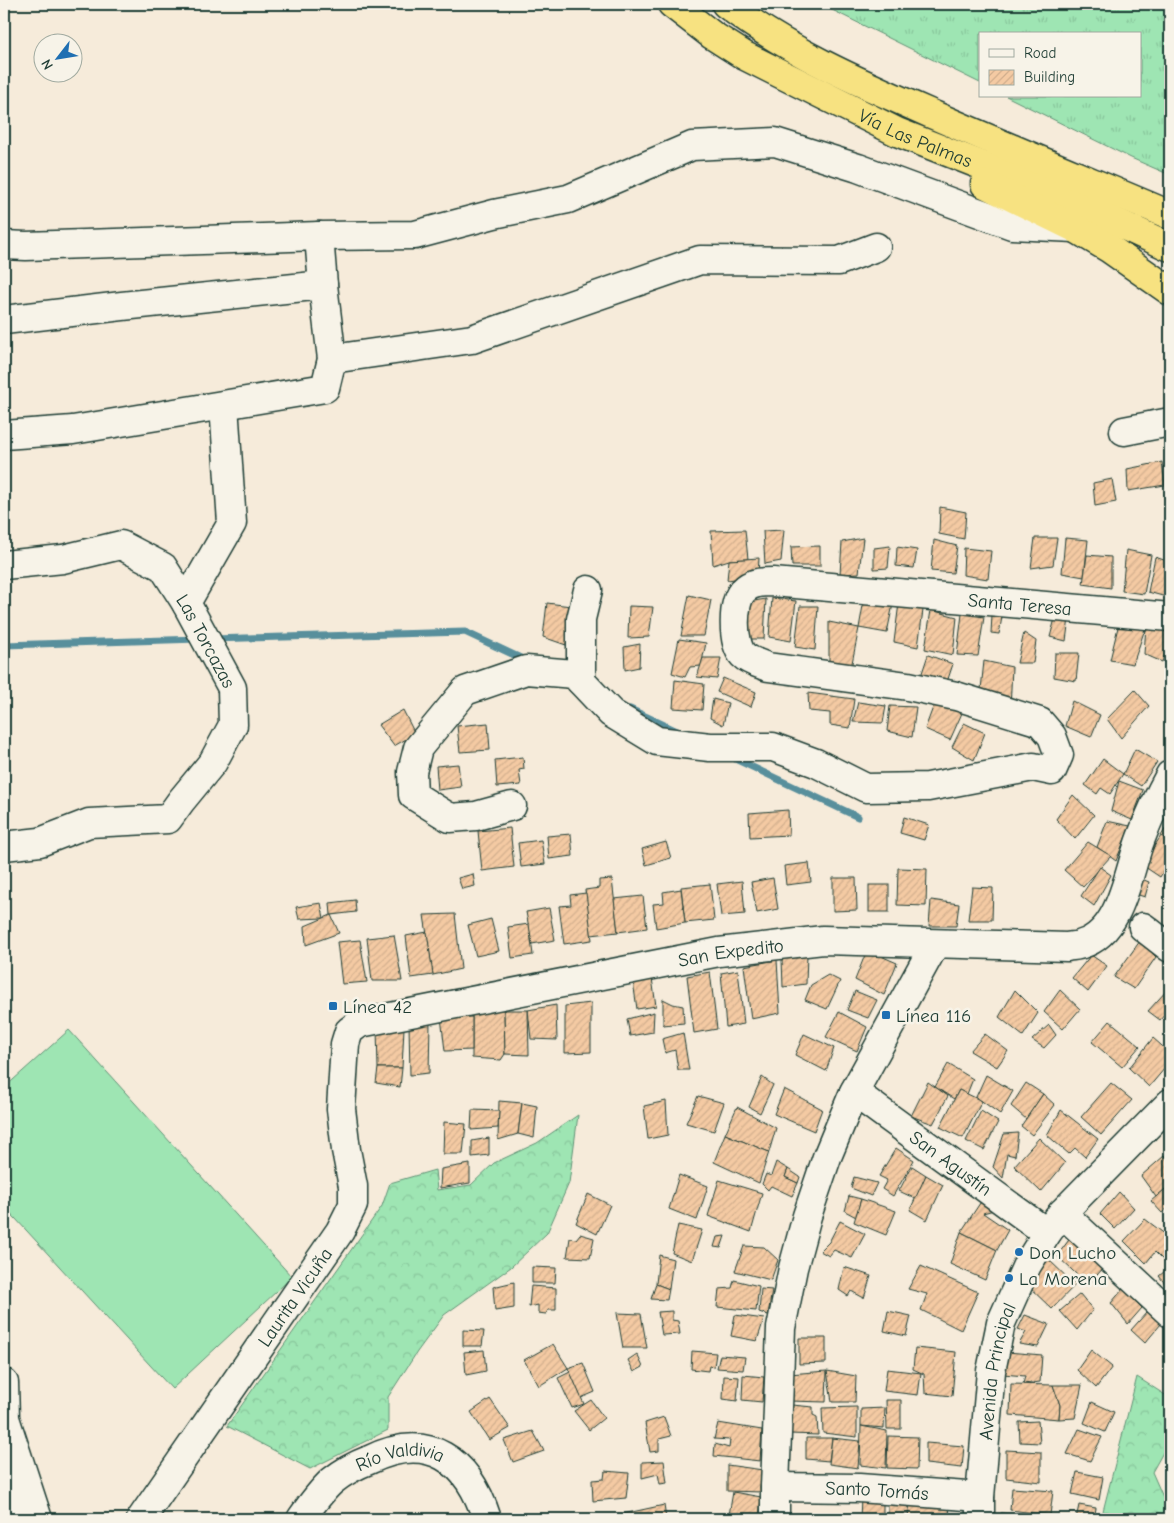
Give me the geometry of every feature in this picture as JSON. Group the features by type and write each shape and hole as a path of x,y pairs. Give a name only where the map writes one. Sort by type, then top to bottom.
{"highway":[{"name":"Vía Las Palmas","path":"672,4 712,35 745,56 897,132 1062,197 1170,248"},
{"name":"Vía Las Palmas","path":"726,4 774,38 881,92 1170,215"},
{"path":"897,132 969,176 1075,228 1110,249 1170,291"}],"street":[{"path":"4,245 36,246 415,234 494,214 568,199 692,146 775,142 858,168 1012,225 1075,228"},
{"path":"4,434 73,430 326,388 332,359 319,236"},
{"path":"332,359 472,339 700,260 839,261 876,246"},
{"path":"4,320 323,285"},
{"path":"186,603 232,523 224,405"},
{"path":"1124,431 1170,422"},
{"name":"Las Torcazas","path":"4,565 62,559 121,545 163,567 186,603 232,688 233,724 213,762 168,819 89,824 40,842 4,846"},
{"name":"Santa Teresa","path":"581,681 611,713 657,741 710,747 773,747 816,763 866,788 928,787 1033,767 1052,771 1059,755 1052,736 1040,722 956,696 908,686 768,667 754,662 743,654 736,641 735,628 738,599 744,590 753,584 773,582 1170,617"},
{"path":"581,681 581,619 588,590"},
{"path":"512,806 476,816 450,818 428,806 413,795 412,772 418,748 465,691 526,670 574,674 581,681"},
{"name":"San Expedito","path":"345,1044 350,1031 360,1023 719,952 822,940 1067,947 1083,944 1097,936 1106,927 1118,909 1141,838 1170,776"},
{"path":"1143,927 1170,948"},
{"path":"775,1519 781,1328 791,1277 807,1216 826,1157 854,1092 935,944"},
{"name":"Laurita Vicuña","path":"141,1519 340,1231 353,1205 353,1186 341,1109 345,1044"},
{"name":"San Agustín","path":"854,1092 1054,1223 1170,1313"},
{"name":"Avenida Principal","path":"980,1508 991,1371 1001,1323 1027,1265 1054,1223 1170,1103"},
{"path":"4,1383 6,1418 38,1519"},
{"name":"Río Valdivia","path":"301,1519 315,1499 333,1481 356,1466 379,1455 398,1449 417,1448 437,1452 456,1465 472,1484 487,1519"},
{"path":"4,1483 20,1519"},
{"name":"Santo Tomás","path":"775,1487 859,1488 980,1508"}],"green space":[{"path":"820,4 1170,4 1170,175 1131,158 1010,98 1142,98 1142,32 979,32 979,83"},
{"path":"69,1030 292,1277 172,1389 4,1206 4,1088"},
{"path":"578,1115 569,1183 547,1233 511,1267 444,1315 388,1397 388,1430 310,1469 227,1426 382,1206 390,1183 435,1170 437,1190 471,1185 494,1163 537,1143"},
{"path":"1137,1377 1170,1398 1170,1440 1152,1472 1170,1513 1170,1519 1101,1519"}],"building":[{"path":"1162,462 1165,485 1128,491 1127,469"},
{"path":"1112,479 1116,502 1095,506 1093,483"},
{"path":"940,507 966,512 964,539 939,534"},
{"path":"745,530 748,559 729,560 713,565 711,531"},
{"path":"784,530 781,561 765,564 763,531"},
{"path":"863,538 859,573 840,574 842,542"},
{"path":"1035,538 1057,538 1053,565 1031,568"},
{"path":"1065,538 1088,540 1084,577 1062,573"},
{"path":"934,540 957,546 953,573 931,571"},
{"path":"820,546 820,566 792,566 791,547"},
{"path":"890,546 888,568 874,569 874,548"},
{"path":"897,547 917,550 914,568 896,566"},
{"path":"964,548 991,551 988,579 963,575"},
{"path":"1126,550 1151,555 1144,594 1122,591"},
{"path":"1087,555 1111,557 1111,588 1083,584"},
{"path":"1155,557 1170,562 1170,598 1148,592"},
{"path":"759,558 758,576 727,580 729,560"},
{"path":"689,595 711,600 704,636 681,636"},
{"path":"772,598 796,601 791,641 769,637"},
{"path":"766,599 764,639 748,639 742,603"},
{"path":"864,600 893,604 887,633 859,628"},
{"path":"547,603 571,606 566,645 543,637"},
{"path":"899,603 923,610 918,647 894,642"},
{"path":"629,606 653,607 649,637 628,638"},
{"path":"800,606 818,606 815,650 795,647"},
{"path":"931,610 957,617 953,655 925,649"},
{"path":"962,614 984,617 978,656 957,655"},
{"path":"992,615 1002,617 999,634 991,633"},
{"path":"1056,615 1069,618 1066,641 1050,637"},
{"path":"829,622 859,628 851,668 829,665"},
{"path":"1119,623 1146,626 1133,664 1110,660"},
{"path":"1146,626 1170,628 1170,641 1162,662 1144,654"},
{"path":"1024,633 1036,641 1033,663 1017,663"},
{"path":"679,639 706,643 701,666 690,667 685,677 672,673"},
{"path":"640,644 639,667 625,670 624,647"},
{"path":"1055,653 1079,653 1076,681 1054,677"},
{"path":"928,655 953,664 946,685 920,679"},
{"path":"703,658 721,658 717,679 697,677"},
{"path":"984,661 1012,667 1010,710 980,699"},
{"path":"723,678 756,692 751,707 717,692"},
{"path":"675,680 704,684 702,710 673,708"},
{"path":"1135,690 1149,706 1121,738 1107,719"},
{"path":"808,693 854,699 850,728 830,725 830,713 809,711"},
{"path":"713,699 728,703 723,725 710,718"},
{"path":"1072,701 1100,715 1091,737 1065,726"},
{"path":"858,702 886,706 883,723 853,722"},
{"path":"935,702 962,713 950,740 925,729"},
{"path":"890,706 916,707 912,737 887,731"},
{"path":"403,710 415,734 394,746 378,725"},
{"path":"488,723 490,750 460,752 457,726"},
{"path":"964,723 985,733 974,760 952,747"},
{"path":"1135,749 1157,762 1141,786 1123,774"},
{"path":"523,757 524,769 519,770 521,785 497,787 495,760"},
{"path":"1103,759 1123,774 1110,794 1101,788 1097,794 1085,785"},
{"path":"458,764 461,787 438,790 436,766"},
{"path":"1119,781 1143,790 1132,820 1111,811"},
{"path":"1073,795 1094,815 1075,839 1056,819"},
{"path":"788,810 789,835 750,837 749,813"},
{"path":"904,817 929,825 924,840 900,833"},
{"path":"1107,821 1130,826 1116,861 1097,847"},
{"path":"1170,821 1170,842 1161,836"},
{"path":"510,828 514,867 482,871 478,831"},
{"path":"571,834 573,856 549,859 547,836"},
{"path":"1161,836 1170,842 1170,861 1160,877 1142,865"},
{"path":"541,840 545,864 521,867 518,843"},
{"path":"666,842 671,858 646,865 642,849"},
{"path":"1088,842 1111,856 1083,887 1064,870"},
{"path":"809,863 811,882 786,885 784,866"},
{"path":"1100,867 1111,875 1094,906 1081,896"},
{"path":"898,868 927,869 926,906 897,905"},
{"path":"473,874 475,886 462,889 458,878"},
{"path":"773,878 778,909 757,913 751,882"},
{"path":"833,878 856,878 857,910 833,911"},
{"path":"1139,878 1149,882 1145,897 1132,893"},
{"path":"612,879 618,932 591,935 585,890 599,888 599,880"},
{"path":"742,881 745,914 721,916 717,884"},
{"path":"710,884 714,920 685,923 681,887"},
{"path":"869,885 889,885 889,912 869,912"},
{"path":"972,887 993,888 992,920 968,920"},
{"path":"681,889 685,923 656,928 653,904 664,903 663,892"},
{"path":"586,893 592,940 564,944 559,906 571,905 570,895"},
{"path":"643,896 647,928 618,932 614,899"},
{"path":"355,900 356,912 331,915 330,903"},
{"path":"931,900 959,904 956,926 929,926"},
{"path":"321,903 324,918 299,919 296,907"},
{"path":"549,908 555,940 532,944 526,912"},
{"path":"455,914 461,969 433,975 424,915"},
{"path":"331,915 339,933 306,945 305,926"},
{"path":"491,919 499,951 476,956 468,925"},
{"path":"529,924 533,955 512,958 508,927"},
{"path":"427,932 433,975 411,978 406,936"},
{"path":"394,935 402,981 372,981 367,938"},
{"path":"360,940 367,982 342,984 337,942"},
{"path":"1140,941 1156,957 1134,989 1114,977"},
{"path":"867,950 897,963 884,995 855,980"},
{"path":"807,954 806,984 783,987 782,959"},
{"path":"1091,955 1107,966 1088,992 1072,978"},
{"path":"777,960 780,1013 751,1019 744,966"},
{"path":"738,970 744,1024 726,1027 721,973"},
{"path":"710,972 717,1029 694,1033 687,976"},
{"path":"828,975 840,981 827,1009 805,1000 811,985"},
{"path":"652,978 656,1006 637,1009 633,981"},
{"path":"1168,989 1170,990 1170,1017 1166,1013 1160,1020 1148,1011"},
{"path":"1015,990 1038,1013 1023,1036 999,1017"},
{"path":"1060,990 1080,1009 1063,1029 1044,1012"},
{"path":"855,991 877,1000 868,1018 847,1010"},
{"path":"663,999 683,1006 684,1023 663,1025"},
{"path":"591,1003 591,1052 565,1053 565,1006"},
{"path":"556,1005 557,1040 531,1039 528,1010"},
{"path":"472,1009 504,1010 505,1054 501,1060 472,1058"},
{"path":"504,1010 528,1010 529,1055 505,1054"},
{"path":"654,1012 653,1032 630,1036 627,1019"},
{"path":"839,1012 867,1027 857,1051 826,1037"},
{"path":"441,1017 472,1017 472,1050 445,1051"},
{"path":"1110,1021 1140,1046 1122,1067 1092,1042"},
{"path":"430,1022 429,1073 410,1075 409,1024"},
{"path":"1049,1025 1056,1035 1044,1048 1032,1040"},
{"path":"404,1028 402,1068 378,1068 377,1029"},
{"path":"683,1033 689,1070 678,1070 675,1050 665,1053 662,1039"},
{"path":"804,1034 834,1048 826,1071 795,1055"},
{"path":"985,1034 1008,1051 997,1067 970,1051"},
{"path":"1153,1038 1170,1053 1170,1062 1149,1087 1129,1068"},
{"path":"948,1064 973,1079 967,1094 959,1090 954,1099 935,1087"},
{"path":"378,1068 402,1068 400,1087 376,1083"},
{"path":"986,1075 1013,1091 1000,1114 976,1097"},
{"path":"762,1077 773,1085 760,1113 749,1107"},
{"path":"928,1082 948,1096 933,1124 911,1116"},
{"path":"1026,1083 1043,1094 1026,1119 1011,1106"},
{"path":"1111,1083 1132,1100 1101,1135 1081,1117"},
{"path":"784,1089 822,1109 814,1131 774,1114"},
{"path":"959,1090 982,1101 963,1138 940,1127"},
{"path":"1043,1094 1055,1105 1032,1135 1021,1126"},
{"path":"698,1096 724,1103 714,1131 686,1123"},
{"path":"499,1101 522,1103 518,1134 498,1140"},
{"path":"666,1101 668,1135 648,1139 644,1106"},
{"path":"522,1103 537,1106 534,1138 518,1134"},
{"path":"737,1107 776,1128 769,1152 725,1134"},
{"path":"472,1110 499,1111 498,1128 471,1130"},
{"path":"1061,1110 1098,1139 1085,1157 1075,1148 1069,1154 1047,1135"},
{"path":"981,1111 998,1122 984,1150 966,1141"},
{"path":"444,1122 466,1124 463,1154 443,1154"},
{"path":"1018,1133 1015,1156 1007,1154 1003,1178 993,1167 1004,1134"},
{"path":"725,1134 769,1152 759,1183 714,1162"},
{"path":"489,1138 489,1155 472,1157 472,1141"},
{"path":"1039,1138 1065,1163 1041,1192 1014,1166"},
{"path":"896,1148 914,1160 893,1196 882,1189 887,1180 879,1176"},
{"path":"1164,1156 1170,1163 1170,1185 1156,1197 1141,1176"},
{"path":"776,1162 788,1169 785,1177 798,1183 792,1196 771,1186 768,1190 762,1184 766,1174 771,1176"},
{"path":"470,1164 470,1183 440,1188 441,1169"},
{"path":"912,1166 926,1175 916,1199 899,1191"},
{"path":"788,1169 800,1177 798,1183 785,1177"},
{"path":"679,1175 708,1186 697,1220 669,1209"},
{"path":"926,1175 943,1185 927,1220 910,1210"},
{"path":"854,1177 877,1183 871,1196 851,1188"},
{"path":"719,1180 762,1193 751,1232 708,1216"},
{"path":"1170,1185 1170,1206 1162,1213 1151,1201"},
{"path":"1119,1192 1134,1208 1115,1229 1100,1214"},
{"path":"588,1194 610,1205 597,1234 576,1223"},
{"path":"849,1196 861,1199 856,1217 845,1211"},
{"path":"984,1197 1001,1208 983,1213 1008,1230 997,1250 961,1232"},
{"path":"861,1199 896,1211 886,1235 854,1222"},
{"path":"1145,1219 1170,1238 1170,1252 1165,1262 1155,1252 1146,1263 1124,1241"},
{"path":"840,1221 865,1234 852,1258 834,1250 829,1256 820,1251 829,1242"},
{"path":"678,1225 702,1230 692,1261 672,1253"},
{"path":"961,1232 997,1250 985,1280 950,1264"},
{"path":"1074,1233 1106,1265 1088,1285 1057,1256"},
{"path":"580,1234 594,1238 590,1258 567,1257 570,1238 576,1239"},
{"path":"725,1236 721,1248 714,1247 717,1237"},
{"path":"744,1246 764,1247 778,1260 771,1280 735,1271"},
{"path":"659,1255 673,1259 669,1289 656,1284"},
{"path":"1046,1257 1075,1285 1052,1309 1028,1286"},
{"path":"921,1266 978,1292 961,1330 921,1310 927,1294 908,1289"},
{"path":"532,1267 556,1268 555,1283 532,1283"},
{"path":"844,1267 871,1276 864,1298 851,1291 848,1296 839,1290"},
{"path":"1170,1267 1170,1290 1159,1276"},
{"path":"734,1280 759,1286 756,1311 717,1307 719,1289 732,1288"},
{"path":"514,1282 514,1308 495,1311 493,1287"},
{"path":"656,1284 669,1289 667,1300 651,1299"},
{"path":"531,1286 556,1288 556,1310 548,1310 546,1314 538,1313 538,1305 529,1307"},
{"path":"761,1289 772,1290 768,1315 759,1312"},
{"path":"1123,1289 1142,1308 1128,1324 1111,1303"},
{"path":"1080,1294 1093,1310 1077,1330 1060,1311"},
{"path":"672,1311 672,1320 678,1321 680,1334 662,1335 658,1312"},
{"path":"888,1311 911,1316 906,1336 884,1331"},
{"path":"1147,1312 1161,1324 1145,1343 1131,1330"},
{"path":"617,1313 641,1314 647,1348 623,1348"},
{"path":"735,1315 764,1319 757,1341 731,1336"},
{"path":"1025,1315 1049,1324 1038,1347 1019,1344 1026,1332 1018,1329"},
{"path":"463,1330 484,1331 482,1346 463,1346"},
{"path":"799,1338 826,1338 826,1363 799,1364"},
{"path":"553,1344 568,1368 539,1386 524,1360"},
{"path":"915,1348 956,1352 952,1396 925,1393 924,1374 913,1369"},
{"path":"484,1350 486,1371 466,1375 464,1352"},
{"path":"1091,1350 1112,1367 1096,1388 1077,1370"},
{"path":"692,1351 716,1353 714,1367 709,1366 708,1371 691,1369"},
{"path":"1007,1352 1042,1355 1040,1382 1023,1384 1025,1376 1003,1374"},
{"path":"637,1354 643,1367 634,1372 628,1360"},
{"path":"720,1355 745,1357 743,1370 717,1368"},
{"path":"583,1363 595,1392 581,1398 568,1368"},
{"path":"887,1369 921,1373 918,1395 884,1391"},
{"path":"827,1371 826,1402 789,1401 789,1374"},
{"path":"827,1371 856,1376 855,1402 832,1402"},
{"path":"570,1372 584,1404 572,1408 558,1378"},
{"path":"743,1375 764,1377 762,1402 742,1400"},
{"path":"724,1376 739,1377 737,1401 723,1399"},
{"path":"1011,1384 1053,1385 1060,1405 1059,1419 1010,1415"},
{"path":"1053,1385 1082,1385 1075,1418 1059,1419 1060,1405"},
{"path":"490,1399 510,1428 489,1440 471,1412"},
{"path":"591,1400 604,1418 589,1430 574,1411"},
{"path":"886,1400 901,1400 901,1429 887,1429"},
{"path":"1092,1402 1114,1412 1105,1432 1084,1423"},
{"path":"792,1405 813,1407 813,1415 817,1417 818,1435 790,1434"},
{"path":"857,1407 857,1437 823,1433 822,1408"},
{"path":"885,1408 884,1428 861,1426 861,1409"},
{"path":"664,1417 671,1436 659,1439 659,1451 650,1452 645,1423"},
{"path":"1038,1421 1040,1443 1020,1442 1019,1422"},
{"path":"718,1423 762,1430 760,1461 714,1456 715,1444 729,1448 730,1440 714,1439"},
{"path":"861,1426 887,1431 886,1468 860,1465"},
{"path":"1079,1429 1102,1437 1090,1461 1067,1454"},
{"path":"533,1431 544,1451 513,1462 504,1440"},
{"path":"888,1436 918,1437 917,1469 887,1468"},
{"path":"806,1438 832,1438 829,1461 806,1459"},
{"path":"832,1438 860,1441 858,1468 829,1464"},
{"path":"926,1443 964,1446 962,1468 926,1464"},
{"path":"1006,1450 1041,1452 1041,1482 1006,1478"},
{"path":"664,1461 667,1483 660,1484 658,1474 642,1478 642,1462"},
{"path":"727,1465 763,1470 762,1492 727,1491"},
{"path":"605,1471 629,1473 626,1498 593,1501 592,1480 604,1479"},
{"path":"1077,1472 1103,1477 1099,1500 1072,1494"},
{"path":"1012,1488 1053,1491 1050,1515 1010,1510"},
{"path":"733,1492 761,1497 759,1518 729,1515"},
{"path":"861,1498 883,1500 883,1519 860,1519"},
{"path":"888,1498 910,1502 908,1514 888,1515"},
{"path":"910,1502 950,1502 949,1519 908,1519"},
{"path":"664,1505 666,1519 625,1519 623,1514"},
{"path":"1079,1505 1096,1508 1094,1519 1076,1519"},
{"path":"1001,1513 1039,1517 1039,1519 1001,1519"}],"waterway":[{"path":"212,639 465,632 527,661"},
{"path":"4,645 199,639"},
{"path":"630,709 679,732"},
{"path":"731,757 858,817"}],"place":[{"name":"Línea 42","path":"333,1006"},
{"name":"Línea 116","path":"886,1015"},
{"name":"Don Lucho","path":"1019,1252"},
{"name":"La Morena","path":"1009,1278"}]}
